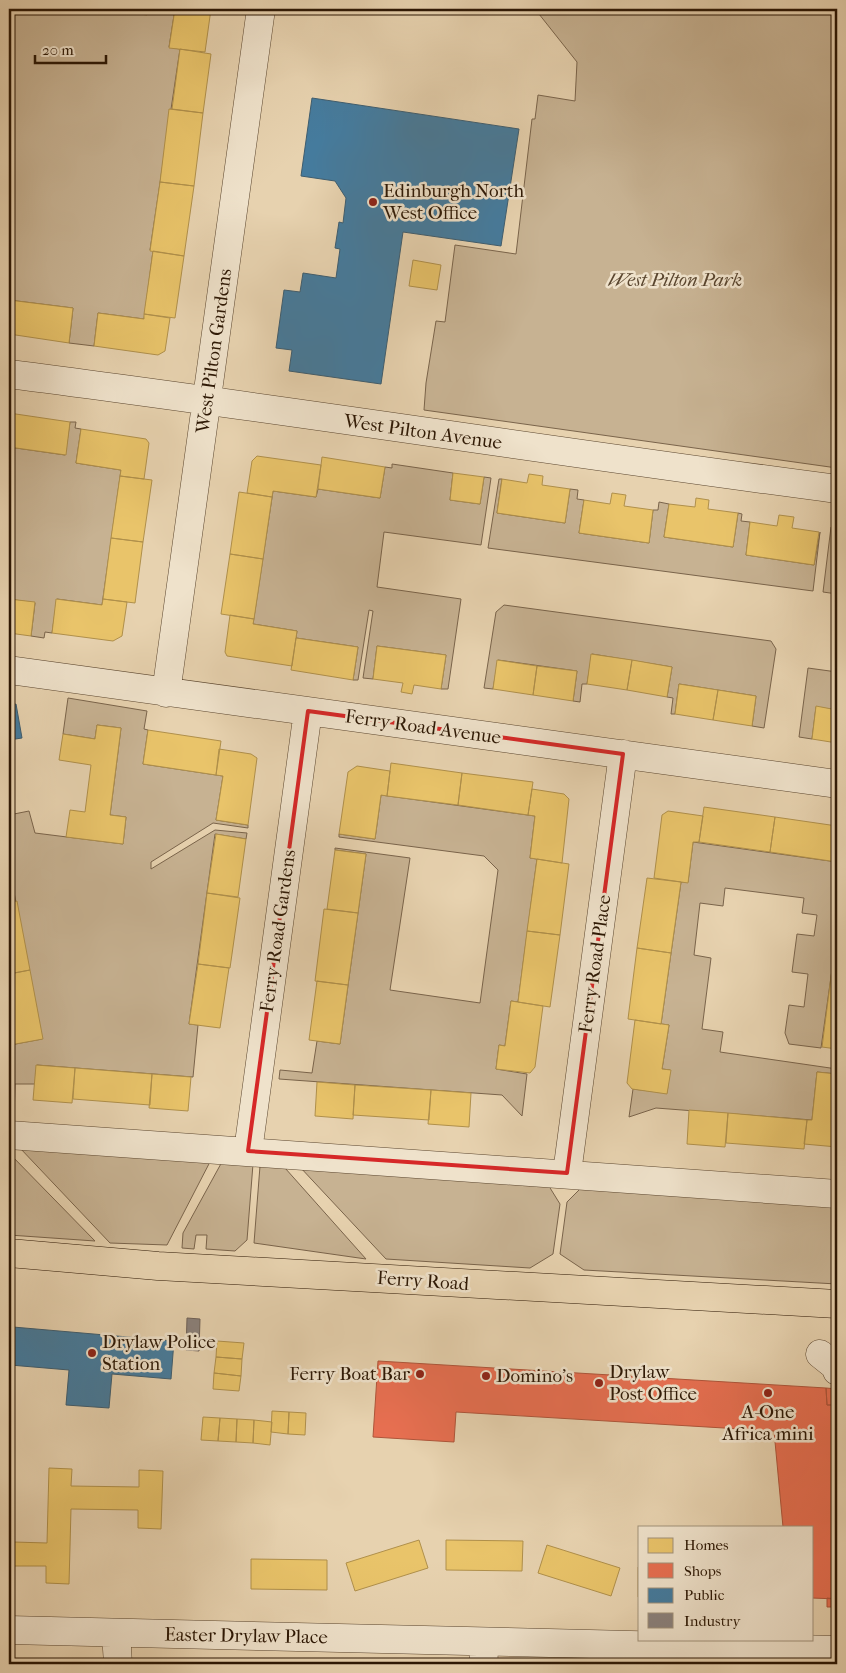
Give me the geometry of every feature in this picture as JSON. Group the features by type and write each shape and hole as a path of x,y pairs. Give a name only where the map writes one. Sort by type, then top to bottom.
{"main road":[{"name":"Ferry Road","path":"9,1254 158,1266 837,1304"}],"street":[{"name":"West Pilton Gardens","path":"166,693 261,9"},
{"name":"West Pilton Avenue","path":"9,374 207,400 520,447 837,489"},
{"name":"Ferry Road Avenue","path":"9,670 837,784"},
{"name":"Ferry Road Gardens","path":"248,1151 308,711"},
{"name":"Ferry Road Place","path":"567,1173 623,754"},
{"path":"9,1135 567,1173 837,1194"},
{"name":"Easter Drylaw Place","path":"9,1630 116,1633 483,1653 837,1650"},
{"path":"116,1633 118,1664"}],"highlighted area":[{"path":"308,711 623,754 567,1173 248,1151"}],"green space":[{"path":"9,9 128,9 127,11 147,14 148,9 175,9 169,47 180,49 150,250 153,251 144,319 98,313 94,346 69,343 73,308 9,300"},
{"name":"West Pilton Park","path":"535,9 837,9 837,468 424,410 426,383 436,321 445,322 455,245 516,254 532,119 535,119 538,95 575,101 577,62"},
{"path":"70,422 76,422 75,428 81,429 76,463 121,470 102,605 57,599 52,633 45,632 44,638 31,636 35,603 9,599 9,447 65,455"},
{"path":"392,464 453,473 450,500 480,504 484,477 491,478 481,545 384,532 377,587 461,599 448,689 441,689 446,655 377,646 373,679 363,678 373,611 369,610 358,680 353,680 358,647 296,638 297,631 253,624 273,491 316,497 318,489 380,498 385,467 392,468"},
{"path":"499,479 502,479 497,513 565,523 570,489 578,490 577,499 584,500 579,533 649,543 653,510 658,510 659,502 669,504 664,537 733,547 738,513 742,514 741,521 750,522 746,555 814,565 820,532 813,591 488,548"},
{"path":"831,527 837,528 837,594 823,592"},
{"path":"504,605 771,641 776,649 764,728 752,726 756,696 679,684 675,714 671,714 673,698 667,697 672,667 592,654 587,684 582,684 580,702 573,701 577,671 498,660 493,689 484,688 496,612"},
{"path":"808,668 837,672 837,710 816,707 812,739 799,737"},
{"path":"68,698 147,711 144,729 148,730 143,764 223,776 216,820 248,825 248,828 213,823 151,862 151,869 215,830 247,833 246,839 215,834 189,1024 198,1025 193,1077 37,1065 35,1084 15,1084 14,1120 9,1118 9,1060 12,1059 10,1045 42,1039 9,866 9,815 29,811 35,833 123,844 126,817 110,815 121,728 97,725 95,739 63,734"},
{"path":"381,795 535,816 530,858 537,859 518,1002 511,1001 505,1046 499,1045 496,1069 527,1074 522,1116 502,1095 279,1079 280,1070 312,1073 317,1041 340,1044 366,854 335,850 335,848 410,858 390,990 480,1003 498,870 484,856 339,837 339,834 375,839"},
{"path":"693,842 837,862 837,934 821,1048 789,1044 785,1033 789,1005 804,1007 808,974 792,972 797,934 814,936 817,915 802,913 804,898 725,888 723,906 700,903 694,955 711,958 702,1029 723,1032 720,1052 837,1069 837,1074 817,1072 812,1120 656,1108 629,1117 633,1089 667,1093 670,1070 662,1069 669,1025 661,1024 681,882 688,882"},
{"path":"19,1147 212,1158 167,1245 110,1243"},
{"path":"9,1153 95,1241 9,1235"},
{"path":"223,1160 253,1164 247,1240 235,1251 206,1249 207,1235 196,1235 194,1249 182,1248 183,1233"},
{"path":"260,1166 285,1168 366,1259 254,1243"},
{"path":"299,1166 547,1183 560,1204 553,1254 530,1268 386,1259"},
{"path":"585,1184 837,1203 837,1284 584,1270 560,1254 567,1202"}],"building: Homes":[{"path":"128,9 148,9 147,15 127,12"},
{"path":"175,9 211,9 205,52 169,48"},
{"path":"180,49 211,54 203,113 172,109"},
{"path":"169,109 203,113 194,186 160,182"},
{"path":"160,182 194,186 184,256 150,251"},
{"path":"153,251 184,256 175,318 144,314"},
{"path":"413,260 441,265 437,290 409,286"},
{"path":"9,300 73,308 69,343 9,334"},
{"path":"98,313 144,319 144,314 170,318 165,351 158,355 94,346"},
{"path":"9,413 70,422 66,455 9,447"},
{"path":"81,429 146,439 149,443 144,479 120,476 121,470 76,463"},
{"path":"257,456 321,465 316,497 273,491 272,497 247,493 252,461"},
{"path":"322,457 385,467 380,498 318,489"},
{"path":"453,473 484,477 480,504 450,500"},
{"path":"529,474 543,476 542,485 570,489 565,523 497,513 502,479 527,483"},
{"path":"120,476 152,480 143,542 111,538"},
{"path":"239,492 272,497 263,559 230,554"},
{"path":"612,493 626,495 624,506 653,510 649,543 579,533 584,500 610,504"},
{"path":"696,498 709,500 708,509 738,513 733,547 664,537 669,504 695,507"},
{"path":"779,515 794,517 792,528 819,532 814,565 746,555 750,522 777,526"},
{"path":"111,538 143,542 135,603 103,599"},
{"path":"230,554 263,559 254,619 221,614"},
{"path":"9,599 35,602 31,636 9,633"},
{"path":"56,599 102,605 103,599 127,602 122,636 113,641 52,633"},
{"path":"230,615 254,619 253,624 297,631 292,666 227,656 225,652"},
{"path":"296,638 358,647 353,680 291,670"},
{"path":"377,646 446,655 441,689 414,685 412,694 401,692 403,683 373,679"},
{"path":"591,654 632,660 627,690 587,684"},
{"path":"497,660 537,666 533,695 493,689"},
{"path":"632,660 672,667 667,697 627,690"},
{"path":"537,666 577,671 573,701 533,695"},
{"path":"679,684 718,690 713,720 675,714"},
{"path":"718,690 756,696 752,726 713,720"},
{"path":"816,706 837,710 837,743 812,739"},
{"path":"97,725 121,728 110,815 126,817 123,844 66,837 70,810 85,812 91,765 59,760 63,734 95,739"},
{"path":"148,730 221,741 216,775 143,764"},
{"path":"219,749 251,754 257,758 248,825 216,820 223,776 216,775"},
{"path":"391,763 462,773 458,805 387,796"},
{"path":"357,766 390,771 387,796 381,795 375,839 339,834 348,772"},
{"path":"462,773 533,782 528,815 458,805"},
{"path":"532,789 564,794 569,799 562,863 530,858 535,816 528,815"},
{"path":"704,807 775,817 770,852 699,842"},
{"path":"668,811 703,816 699,842 693,842 688,883 654,878 662,815"},
{"path":"775,817 837,826 837,862 770,852"},
{"path":"216,834 246,839 238,897 207,893"},
{"path":"335,850 366,854 358,913 327,909"},
{"path":"537,859 569,864 560,935 527,931"},
{"path":"9,866 15,901 9,903"},
{"path":"647,878 681,882 671,953 637,948"},
{"path":"207,893 240,898 230,968 198,964"},
{"path":"17,901 30,970 9,974 9,903"},
{"path":"324,909 358,913 348,985 315,981"},
{"path":"527,931 560,935 550,1007 518,1002"},
{"path":"837,934 837,977 831,977"},
{"path":"637,948 671,953 661,1024 628,1019"},
{"path":"198,964 229,968 220,1028 189,1024"},
{"path":"30,970 43,1039 10,1045 9,974"},
{"path":"831,977 837,977 837,1049 822,1047"},
{"path":"317,981 348,985 340,1044 309,1040"},
{"path":"511,1001 543,1006 535,1067 530,1073 496,1069 499,1045 505,1046"},
{"path":"635,1020 669,1025 662,1069 671,1070 667,1094 632,1089 627,1083"},
{"path":"36,1065 75,1068 72,1103 33,1100"},
{"path":"75,1068 152,1074 150,1105 73,1099"},
{"path":"817,1072 837,1074 837,1147 804,1144 807,1120 812,1120"},
{"path":"152,1074 191,1077 188,1111 149,1108"},
{"path":"317,1082 355,1085 353,1119 315,1116"},
{"path":"355,1085 431,1090 429,1120 353,1115"},
{"path":"431,1090 471,1093 469,1127 428,1124"},
{"path":"689,1110 728,1113 725,1147 687,1144"},
{"path":"728,1113 807,1120 804,1149 726,1143"},
{"path":"217,1341 244,1343 242,1359 216,1357"},
{"path":"216,1357 242,1359 241,1376 214,1373"},
{"path":"214,1373 241,1376 239,1391 213,1389"},
{"path":"272,1411 289,1412 288,1434 271,1432"},
{"path":"289,1412 306,1413 305,1435 288,1434"},
{"path":"203,1417 220,1418 218,1441 201,1440"},
{"path":"220,1418 237,1419 236,1442 218,1441"},
{"path":"237,1419 254,1420 253,1443 236,1442"},
{"path":"254,1420 272,1422 270,1445 253,1443"},
{"path":"49,1468 72,1469 71,1486 139,1487 139,1470 163,1471 161,1529 138,1528 138,1510 71,1509 69,1584 46,1583 46,1566 14,1566 14,1542 47,1543"},
{"path":"419,1540 428,1568 355,1591 346,1563"},
{"path":"446,1540 523,1541 522,1571 446,1570"},
{"path":"547,1545 620,1568 611,1596 538,1573"},
{"path":"251,1559 327,1560 327,1590 251,1589"}],"building: Shops":[{"path":"378,1361 826,1388 827,1405 832,1405 837,1460 837,1599 814,1598 814,1526 783,1526 774,1431 456,1412 454,1442 373,1437"},
{"path":"826,1388 837,1389 837,1460 832,1405 827,1405"},
{"path":"827,1598 837,1599 837,1607 827,1607"}],"building: Public":[{"path":"312,98 519,129 501,246 403,232 381,384 289,371 292,350 276,348 284,290 300,292 303,273 336,278 340,249 335,248 339,222 343,223 346,198 335,181 301,176"},
{"path":"16,704 22,738 9,740 9,706"},
{"path":"13,1327 174,1341 171,1379 112,1374 109,1408 66,1405 69,1370 10,1365"}],"building: Industry":[{"path":"187,1318 200,1319 199,1351 186,1350"}],"place":[{"name":"Edinburgh North West Office","path":"373,202"},
{"name":"Drylaw Police Station","path":"92,1353"},
{"name":"Ferry Boat Bar","path":"420,1374"},
{"name":"Domino's","path":"486,1376"},
{"name":"Drylaw Post Office","path":"599,1383"},
{"name":"A-One Africa mini","path":"768,1393"}]}
